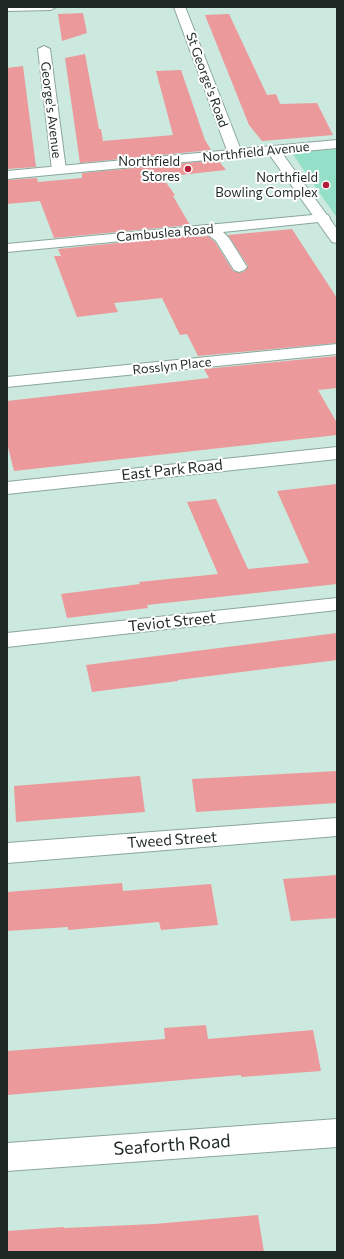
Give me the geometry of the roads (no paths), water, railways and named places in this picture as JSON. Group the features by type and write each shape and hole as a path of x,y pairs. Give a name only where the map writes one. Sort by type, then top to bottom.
{"street":[{"path":"7,8 50,7"},
{"name":"St George's Road","path":"179,7 235,153"},
{"name":"George's Avenue","path":"44,49 59,170"},
{"name":"Northfield Avenue","path":"7,176 337,144"},
{"path":"273,150 337,239"},
{"name":"Cambuslea Road","path":"7,248 323,218"},
{"path":"209,229 222,238 239,267"},
{"name":"Rosslyn Place","path":"7,382 337,349"},
{"name":"East Park Road","path":"7,488 337,453"},
{"name":"Teviot Street","path":"7,640 337,604"},
{"name":"Tweed Street","path":"7,853 337,827"},
{"name":"Seaforth Road","path":"7,1157 337,1133"}],"place":[{"name":"Northfield Stores","path":"188,169"},
{"name":"Northfield Bowling Complex","path":"326,185"}]}
